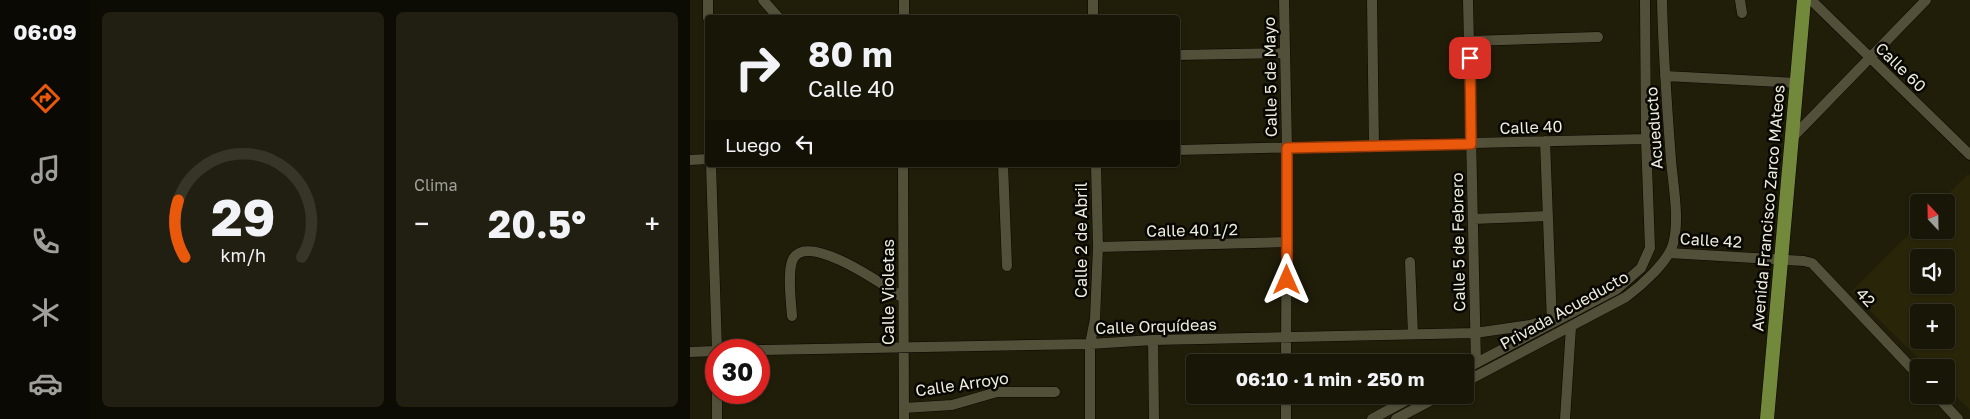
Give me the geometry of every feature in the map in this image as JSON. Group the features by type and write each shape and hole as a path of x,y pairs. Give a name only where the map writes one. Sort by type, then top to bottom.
{"main road":[{"name":"Avenida Francisco Zarco MAteos","path":"1768,419 1780,259 1804,0"}],"street":[{"path":"708,0 708,15"},
{"path":"763,0 776,15"},
{"path":"904,0 904,15"},
{"path":"1093,0 1093,15"},
{"name":"Calle 5 de Mayo","path":"1284,0 1287,148 1286,354"},
{"path":"1372,0 1374,146"},
{"name":"Calle 5 de Febrero","path":"1468,0 1476,363"},
{"name":"Acueducto","path":"1644,0 1650,248"},
{"name":"Acueducto","path":"1662,0 1665,76 1676,217 1676,230 1669,253"},
{"path":"1740,0 1742,13"},
{"name":"Calle 60","path":"1810,0 1970,155"},
{"path":"1792,138 1926,0"},
{"path":"1469,41 1598,37"},
{"path":"1180,56 1285,53"},
{"path":"1665,76 1797,83"},
{"name":"Calle 40","path":"1180,150 1646,139"},
{"path":"1545,142 1552,320"},
{"path":"690,160 705,160"},
{"path":"711,167 717,339"},
{"name":"Calle Violetas","path":"903,167 902,297 904,419"},
{"path":"1002,167 1006,266"},
{"name":"Calle 2 de Abril","path":"1090,344 1095,319 1098,247 1096,167"},
{"path":"1473,218 1548,216"},
{"name":"Calle 40 1/2","path":"1098,247 1287,242"},
{"name":"Privada Acueducto","path":"1476,363 1552,320 1617,289 1640,268 1650,248"},
{"path":"792,316 790,269 796,254 803,252 815,251 839,259 902,297"},
{"name":"Calle 42","path":"1669,253 1780,259"},
{"name":"Privada Acueducto","path":"1474,377 1571,327 1635,290 1669,253"},
{"name":"42","path":"1780,259 1804,260 1812,263 1910,366"},
{"path":"1410,262 1413,334"},
{"name":"Calle Orquídeas","path":"770,350 1090,344 1153,340 1475,333 1552,320"},
{"path":"1565,419 1571,327"},
{"path":"1153,340 1154,419"},
{"path":"1090,344 1090,419"},
{"path":"1511,344 1517,354"},
{"path":"690,352 705,351"},
{"name":"Calle Arroyo","path":"904,408 952,405 997,392 1055,392"},
{"path":"717,404 718,419"},
{"path":"1286,404 1286,419"},
{"path":"1372,419 1400,404"},
{"path":"1396,419 1424,404"},
{"path":"1944,404 1958,419"}],"shaded area":[{"path":"1968,174 1970,176 1970,410 1955,396 1955,359 1919,359 1851,292 1910,233 1910,239 1955,239 1955,194 1948,194"}],"route":[{"path":"1287,280 1287,148 1471,144 1470,58"}]}
